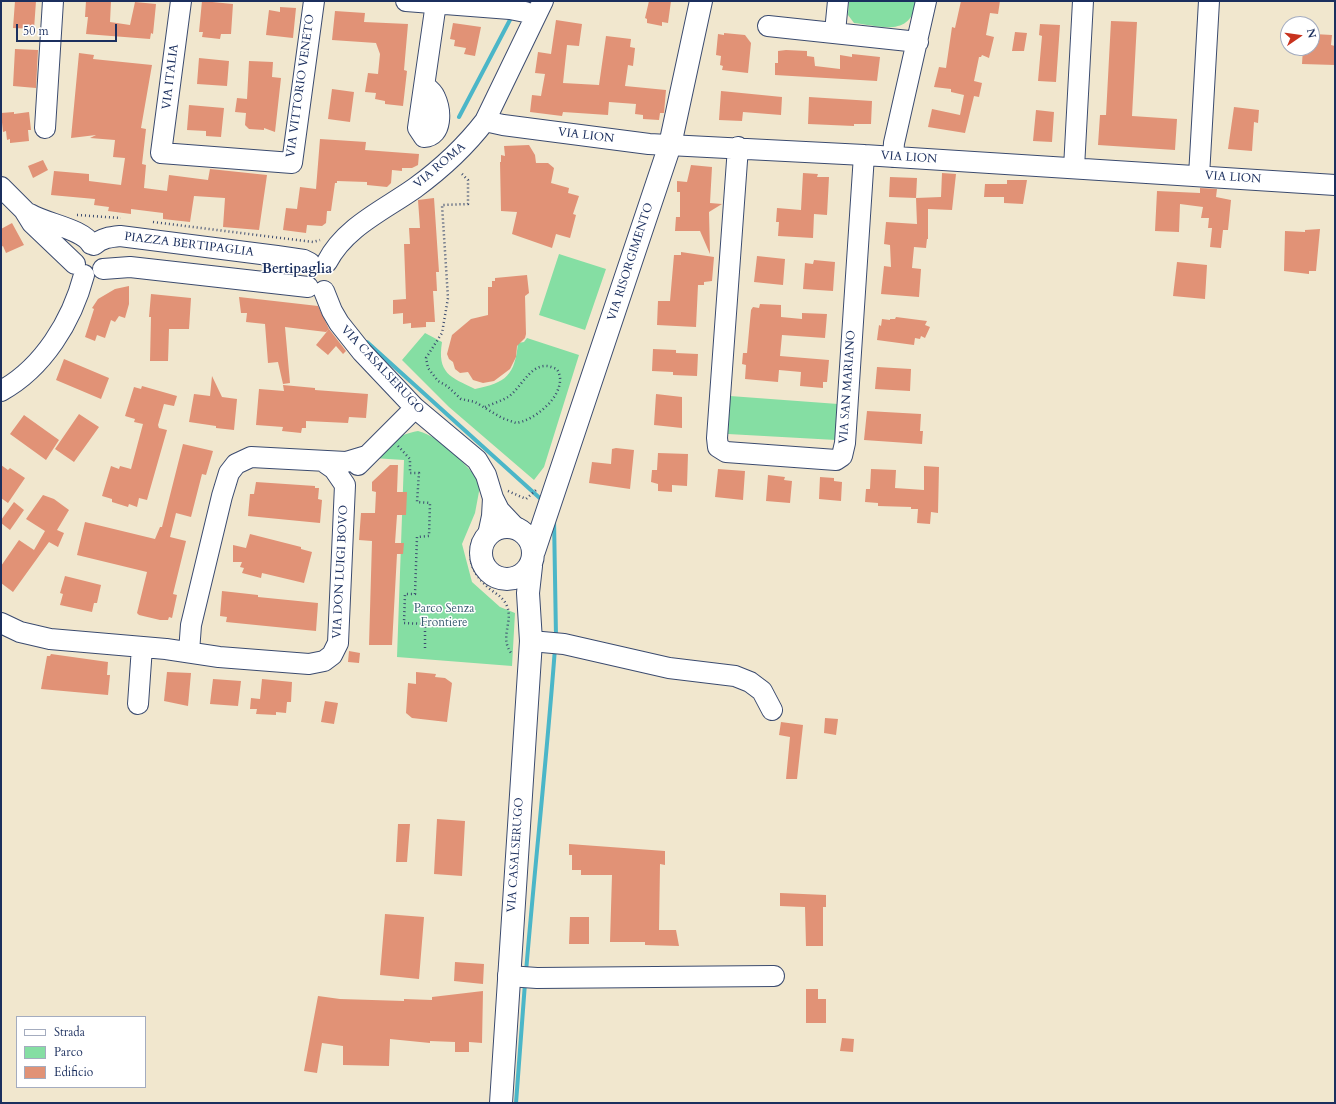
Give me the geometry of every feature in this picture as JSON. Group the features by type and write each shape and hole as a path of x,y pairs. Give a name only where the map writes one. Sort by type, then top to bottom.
{"main road":[{"name":"VIA RISORGIMENTO","path":"528,608 528,580 532,559 670,145 701,1"},
{"path":"528,608 513,585 506,580 492,575 482,563 482,534 501,527 518,529 533,527 546,517"},
{"path":"506,580 520,577 532,559 528,537 518,529"},
{"name":"VIA CASALSERUGO","path":"501,1103 521,977 548,643 528,608"}],"street":[{"path":"45,128 53,1"},
{"name":"VIA ITALIA","path":"162,153 181,1"},
{"name":"VIA VITTORIO VENETO","path":"162,153 292,163 314,1"},
{"path":"406,1 528,10"},
{"path":"835,32 838,1"},
{"path":"893,157 894,143 918,42 926,1"},
{"path":"1074,168 1082,1"},
{"path":"1200,176 1209,1"},
{"path":"424,86 436,3"},
{"name":"VIA ROMA","path":"318,263 332,254 345,238 450,160 473,137 485,121 528,10"},
{"path":"768,26 918,42"},
{"name":"VIA LION","path":"485,121 503,125 649,144 738,147 1335,185"},
{"name":"VIA SAN MARIANO","path":"738,147 717,438 718,447 726,452 836,460 842,456 846,444 864,155"},
{"path":"1,187 24,210 32,222 79,270 94,276 103,269 130,267 316,289 332,286 335,278 333,269 318,263 304,275 316,289"},
{"path":"24,210 48,222 81,234 88,239 93,245 104,253 106,258 103,269"},
{"name":"PIAZZA BERTIPAGLIA","path":"79,270 76,252 85,245 93,245 99,240 120,236 277,256 318,263"},
{"path":"1,391 13,384 33,367 44,354 72,309 79,270"},
{"name":"VIA CASALSERUGO","path":"316,289 339,323 362,352 415,408 477,460 499,494 506,518 518,529"},
{"name":"VIA DON LUIGI BOVO","path":"1,623 20,632 50,638 189,652 219,657 317,664 332,655 338,644 345,485 356,467 366,456 415,408"},
{"name":"VIA DON LUIGI BOVO","path":"189,652 191,625 222,496 229,473 236,464 251,457 346,462 366,456"},
{"path":"324,462 334,469 345,485"},
{"name":"VIA CASALSERUGO","path":"482,534 492,516 499,494"},
{"path":"548,643 669,668 735,676 750,682 762,691 772,710"},
{"path":"138,704 142,647"},
{"path":"521,977 776,976"}],"path":[{"path":"462,174 468,180 468,204 442,205 448,298 442,333 426,358 428,368 438,381 447,386 461,399 475,402 502,418 516,423 522,422 534,416 555,396 560,382 559,373 554,368 544,366 533,369 518,389 507,398 485,407"},
{"path":"77,213 123,219"},
{"path":"146,221 313,242 318,242 324,238"},
{"path":"393,441 410,459 410,473 419,473 417,502 430,503 429,536 417,537 415,594 405,594 404,623 425,624 424,649"},
{"path":"499,494 526,499 529,498"},
{"path":"482,534 470,549 473,570 481,581 505,602 509,609 505,643 516,659"}],"green space":[{"path":"849,1 917,1 913,13 908,20 901,25 884,27 854,23 848,15"},
{"path":"559,254 606,269 585,330 539,315"},
{"path":"425,333 442,342 442,361 447,373 475,389 494,384 507,376 517,354 518,343 524,342 527,338 579,355 544,467 534,480 449,407 402,360"},
{"path":"730,396 838,404 836,440 728,434"},
{"name":"Parco Senza Frontiere","path":"418,431 427,434 444,445 481,481 475,513 462,544 472,582 500,607 515,613 512,666 397,657 404,460 373,458 399,437"}],"building":[{"path":"15,1 36,1 34,29 13,28"},
{"path":"86,1 111,1 110,22 130,25 135,2 156,4 153,34 151,33 150,39 86,34 88,17 85,17"},
{"path":"202,1 233,4 231,34 221,34 220,39 202,37 203,32 199,32"},
{"path":"649,1 671,1 668,23 662,22 662,26 647,23 647,19 645,18"},
{"path":"961,1 1000,1 998,14 990,13 986,35 994,37 989,58 982,55 979,57 974,81 982,83 979,97 974,96 965,133 928,127 932,109 960,115 964,95 951,92 951,89 934,87 939,67 946,68 952,27 955,28"},
{"path":"280,7 296,8 293,38 266,35 269,10 280,12"},
{"path":"335,11 365,13 364,22 408,24 404,70 407,71 403,106 385,104 385,101 375,99 376,93 365,92 368,73 378,74 380,54 376,43 332,40"},
{"path":"556,20 582,24 579,46 567,45 563,83 599,85 606,36 631,39 630,47 635,48 633,66 628,65 625,86 666,90 664,113 660,113 659,120 643,119 643,115 635,114 636,104 609,102 608,115 563,112 562,116 530,112 532,95 541,96 545,74 535,73 538,52 551,54"},
{"path":"1111,21 1137,22 1132,116 1177,119 1175,150 1098,145 1100,115 1106,115"},
{"path":"453,23 481,27 475,56 464,54 466,48 454,46 455,40 450,39"},
{"path":"1040,24 1060,25 1056,82 1038,81 1042,36 1039,35"},
{"path":"1015,32 1027,33 1024,51 1012,51"},
{"path":"724,33 745,35 751,43 748,73 722,70 723,66 720,65 721,56 716,55 718,34 724,35"},
{"path":"1320,34 1332,35 1331,45 1335,46 1335,65 1302,64 1302,56 1320,56"},
{"path":"15,49 38,50 36,88 13,86"},
{"path":"778,51 807,51 807,56 814,57 815,66 840,69 840,55 852,57 852,54 880,57 877,81 775,75 775,63 778,63"},
{"path":"79,53 94,55 93,59 152,65 141,128 146,129 142,164 146,165 144,188 167,191 169,175 208,180 210,169 267,175 259,230 223,227 225,198 194,196 190,222 163,219 163,213 131,209 131,214 108,211 109,207 94,205 95,199 51,195 54,171 89,174 89,181 121,185 125,158 113,157 115,140 90,138 96,135 71,138"},
{"path":"199,58 229,61 227,86 197,84"},
{"path":"249,61 273,62 272,77 281,78 275,132 264,128 264,130 249,129 245,125 246,113 235,112 237,98 247,99"},
{"path":"332,89 354,92 350,122 328,119"},
{"path":"721,91 782,97 781,115 743,112 742,121 719,120"},
{"path":"809,97 872,101 871,124 854,124 854,126 808,124"},
{"path":"189,105 224,108 221,137 206,136 206,131 187,130"},
{"path":"1234,107 1259,110 1258,123 1254,122 1252,151 1228,149"},
{"path":"1036,110 1054,112 1052,142 1033,141"},
{"path":"14,112 14,114 29,112 31,130 28,130 29,141 10,143 10,139 7,140 6,131 3,132 1,113"},
{"path":"320,139 366,142 365,150 419,154 418,165 412,168 402,168 402,171 392,170 391,183 387,187 367,185 367,182 337,181 337,183 335,183 331,211 327,211 326,223 322,226 307,225 306,233 283,230 286,208 297,209 300,187 316,189"},
{"path":"529,145 535,155 536,163 548,163 554,168 551,183 569,188 568,193 579,196 573,214 576,215 570,238 556,234 552,248 512,234 517,212 501,211 500,162 501,155 505,156 504,146"},
{"path":"43,160 48,170 33,178 28,166"},
{"path":"691,165 712,167 710,203 722,204 709,212 710,254 700,231 675,231 676,217 680,217 680,192 677,192 677,181 687,182"},
{"path":"803,173 818,174 817,177 829,177 827,215 814,214 813,238 778,236 779,222 776,222 777,208 801,210"},
{"path":"942,173 956,174 952,210 928,209 928,239 926,248 914,247 912,268 921,269 919,297 881,294 884,266 891,267 890,245 884,244 886,222 917,224 916,198 941,197"},
{"path":"890,177 917,178 916,198 889,197"},
{"path":"1007,180 1027,180 1023,204 1004,203 1004,197 984,197 985,184 1007,184"},
{"path":"1200,188 1217,189 1216,197 1231,200 1228,230 1223,230 1221,248 1210,247 1212,228 1208,228 1209,218 1201,218 1203,207 1180,204 1179,232 1155,231 1157,191 1200,193"},
{"path":"434,198 439,272 436,272 437,291 433,291 435,322 426,322 426,327 411,328 411,323 403,324 403,313 393,314 393,300 406,299 404,244 410,244 409,228 420,228 418,200"},
{"path":"12,223 24,245 6,253 3,246 1,247 1,229"},
{"path":"1320,229 1316,271 1309,271 1309,274 1284,271 1285,231 1305,232 1305,230"},
{"path":"681,252 714,257 712,281 704,282 704,285 698,285 696,327 657,325 658,301 670,301 674,255 681,255"},
{"path":"757,256 785,259 783,285 754,282"},
{"path":"814,260 835,262 833,291 803,289 805,263 813,264"},
{"path":"1177,262 1207,265 1205,299 1173,296"},
{"path":"527,275 529,293 525,296 526,334 525,338 517,346 516,357 510,369 494,381 483,383 473,380 468,372 460,373 455,369 453,362 449,359 447,354 452,335 471,319 488,315 488,287 492,287 492,281 495,281 495,278"},
{"path":"129,286 129,304 125,318 119,316 115,322 111,320 105,338 97,335 95,341 85,337 94,309 92,308 98,299 115,289"},
{"path":"151,294 191,298 189,329 169,329 168,361 150,361 151,317 149,317"},
{"path":"239,297 318,306 329,329 326,332 285,327 290,383 283,384 278,362 268,363 265,324 246,322 247,313 241,313"},
{"path":"760,304 781,305 781,317 802,319 802,313 827,314 825,338 782,335 780,356 829,360 827,382 823,382 823,388 800,386 801,372 779,370 778,382 745,379 746,365 742,364 743,353 747,353 751,310 753,307 759,308"},
{"path":"896,317 927,321 925,325 930,327 925,338 921,336 920,339 915,338 914,345 877,340 879,325 881,326 882,319 890,320 895,319"},
{"path":"329,329 346,351 343,354 336,346 328,355 316,345"},
{"path":"653,349 676,350 676,353 698,354 697,376 673,375 673,372 652,371"},
{"path":"64,359 109,378 101,399 56,380"},
{"path":"877,367 911,369 910,391 875,389"},
{"path":"212,376 222,397 237,399 234,430 189,422 194,394 210,396"},
{"path":"283,385 315,388 315,390 368,394 366,418 349,417 348,423 306,421 306,428 302,428 301,433 282,431 283,427 256,425 259,389 284,391"},
{"path":"142,386 177,396 174,406 164,404 158,425 159,428 167,430 147,500 139,498 137,507 129,504 128,507 112,502 112,499 102,496 111,466 119,469 120,466 131,469 143,424 134,422 135,419 125,416 134,387 141,389"},
{"path":"656,394 682,397 682,428 654,425"},
{"path":"867,411 921,414 920,431 923,431 922,444 864,440"},
{"path":"79,414 99,427 74,462 55,449"},
{"path":"24,415 59,440 46,460 10,434"},
{"path":"183,444 213,451 206,475 202,474 191,517 176,513 170,537 186,541 173,594 177,595 172,618 169,617 168,620 160,620 139,615 137,613 147,572 77,555 85,522 155,539 160,527 162,527"},
{"path":"612,449 634,450 630,489 589,483 592,462 611,464"},
{"path":"658,453 688,454 687,486 672,485 672,492 658,491 658,484 651,482 652,470 657,470"},
{"path":"1,465 8,470 10,468 25,478 8,503 1,498"},
{"path":"390,465 398,465 397,492 407,492 406,515 397,515 395,543 404,543 403,554 397,554 392,645 369,645 372,541 359,540 361,513 375,513 376,492 372,491 372,482"},
{"path":"924,466 939,467 938,513 931,512 930,524 917,523 918,509 911,509 911,507 878,506 878,503 865,502 866,489 870,489 871,469 896,470 895,488 924,490"},
{"path":"718,469 745,471 743,500 715,497"},
{"path":"768,475 785,477 784,480 792,481 790,503 766,501"},
{"path":"820,477 834,478 834,481 842,482 841,501 819,499"},
{"path":"256,482 315,486 315,488 319,488 318,499 322,500 320,523 248,516 250,494 254,494"},
{"path":"43,495 54,499 69,510 57,530 64,533 58,547 49,542 13,592 1,583 1,566 19,540 34,550 45,531 26,519"},
{"path":"14,502 24,510 10,530 1,523 1,520"},
{"path":"250,534 301,547 301,549 312,552 304,583 262,573 261,578 242,573 244,568 240,567 242,562 233,562 233,545 246,548"},
{"path":"65,576 101,585 97,603 94,603 92,612 60,605 63,594 60,593"},
{"path":"222,591 258,595 258,597 318,603 316,631 226,622 227,617 220,616"},
{"path":"349,651 360,653 359,663 348,662"},
{"path":"51,654 108,662 107,675 110,675 108,695 41,689 47,656 50,656"},
{"path":"167,672 191,673 188,706 164,701"},
{"path":"416,672 436,674 435,677 445,678 452,683 447,722 412,718 406,713 408,683 416,684"},
{"path":"213,679 241,681 238,706 210,704"},
{"path":"262,679 292,682 291,702 287,702 286,713 276,712 276,715 256,714 257,709 250,709 251,698 260,699"},
{"path":"325,701 338,703 334,724 321,722"},
{"path":"825,718 838,719 836,735 824,733"},
{"path":"781,722 803,725 797,779 786,779 790,737 779,735"},
{"path":"437,819 465,821 462,876 434,874"},
{"path":"398,824 410,824 407,862 396,862"},
{"path":"569,844 665,851 665,865 660,864 659,930 676,930 679,946 645,945 645,942 610,942 612,875 581,875 581,870 572,870 572,855 569,855"},
{"path":"780,893 826,895 826,907 823,907 823,946 806,946 805,907 780,906"},
{"path":"385,914 424,917 419,979 380,975"},
{"path":"570,917 589,917 589,944 569,944"},
{"path":"455,962 484,964 483,984 454,981"},
{"path":"806,989 818,989 818,999 826,999 826,1023 806,1023"},
{"path":"483,991 482,1043 469,1042 469,1052 455,1052 455,1042 430,1041 430,1043 390,1039 389,1066 343,1065 343,1046 322,1043 317,1073 304,1071 318,996 340,999 404,1001 404,999 432,1000 432,997"},
{"path":"842,1038 854,1039 853,1052 840,1051"}],"waterway":[{"path":"459,117 512,16"},
{"path":"367,342 543,501"},
{"path":"554,518 556,637"},
{"path":"526,972 555,648"},
{"path":"516,1103 525,983"}],"district":[{"name":"Bertipaglia","path":"297,270"}]}
